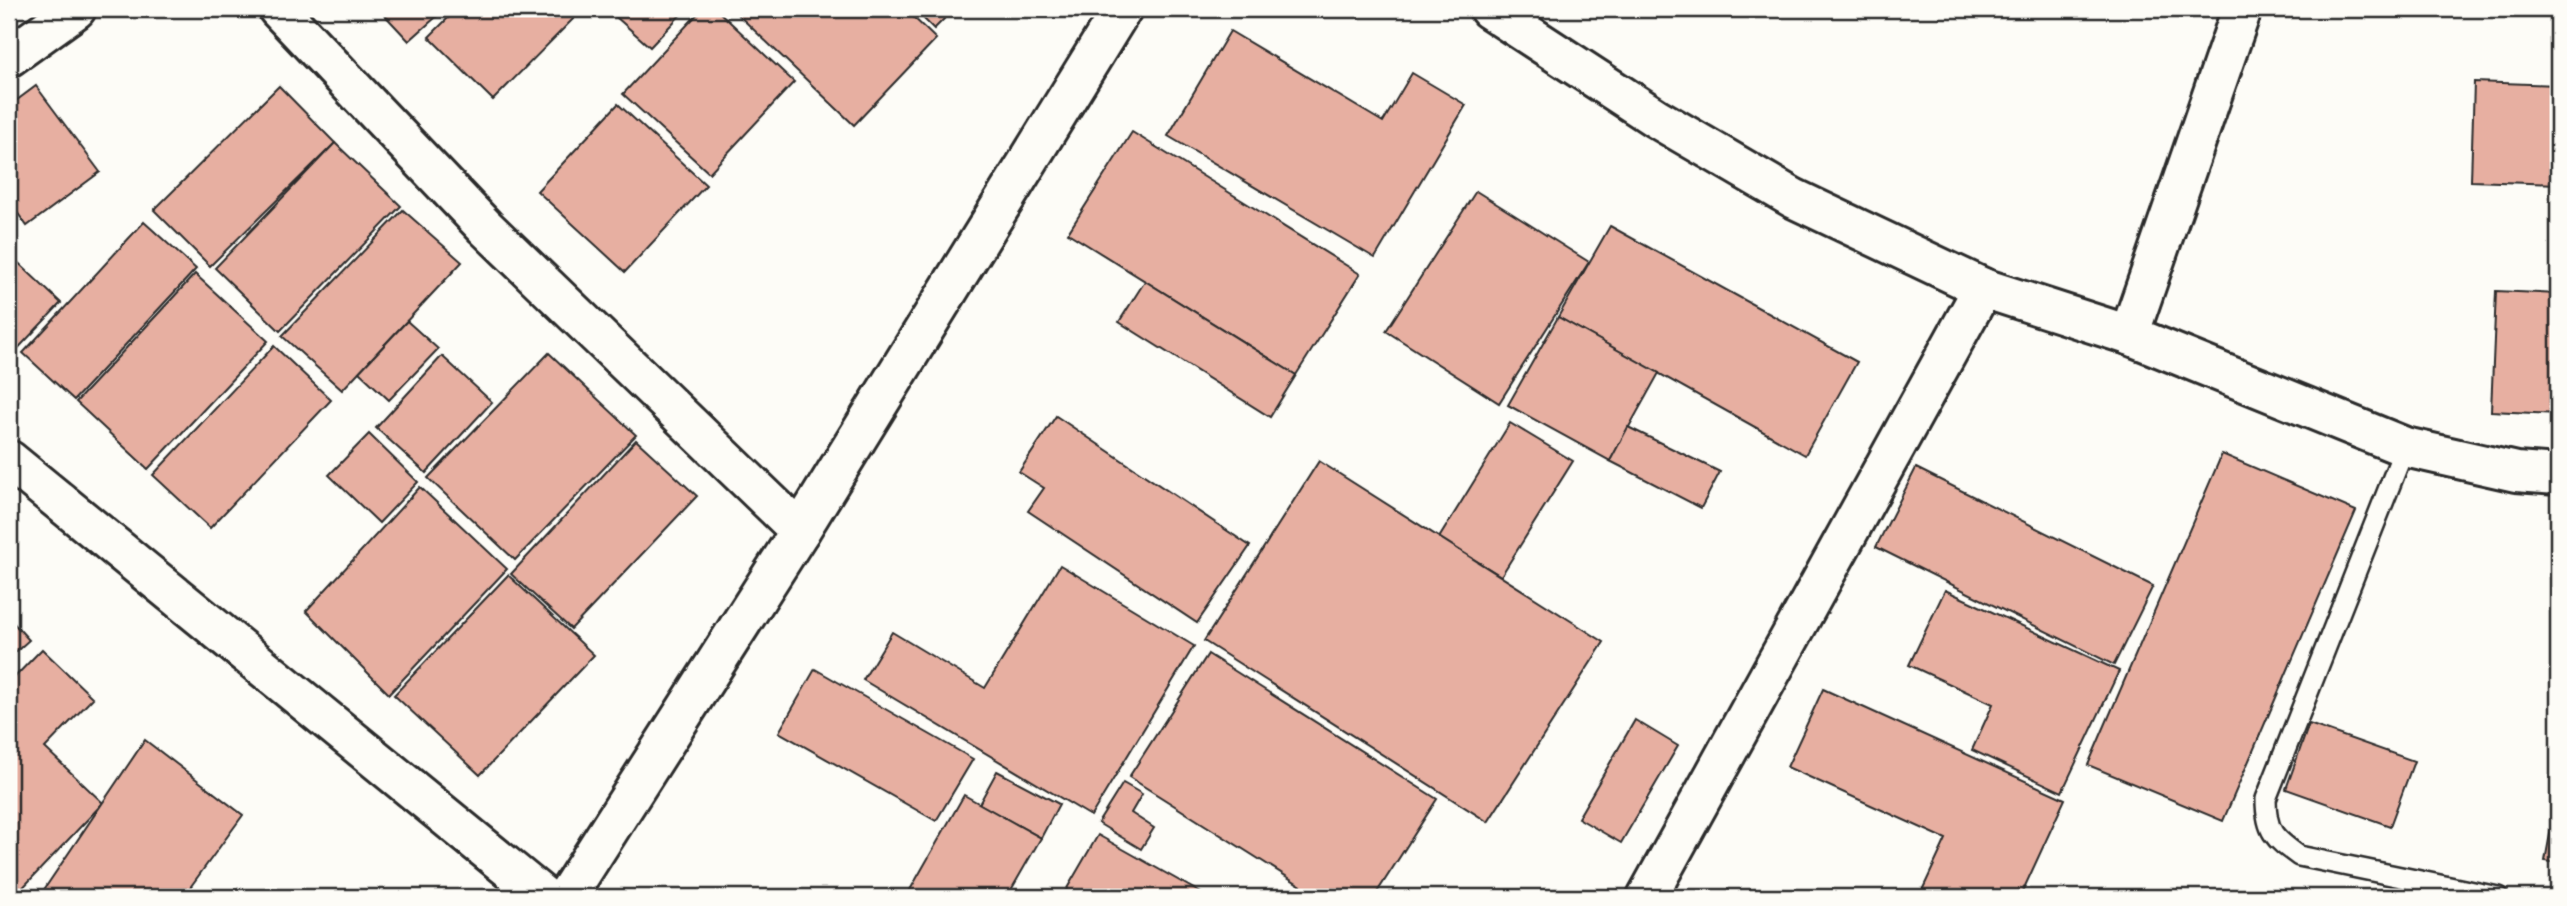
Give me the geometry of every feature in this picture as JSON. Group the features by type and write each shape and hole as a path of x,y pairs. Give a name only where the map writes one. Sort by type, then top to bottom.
{"street":[{"path":"9,57 76,9"},
{"path":"278,9 485,227 800,531"},
{"path":"566,897 800,531 1122,9"},
{"path":"1489,9 1656,118 1793,198 1983,288 2129,335 2405,447 2516,472 2558,475"},
{"path":"2129,335 2242,9"},
{"path":"1647,897 1983,288"},
{"path":"9,460 544,897"}],"lane":[{"path":"2405,447 2266,799 2266,821 2275,839 2300,856 2498,897"}],"building":[{"path":"379,9 445,9 409,41"},
{"path":"457,9 583,9 493,100 429,37"},
{"path":"607,9 686,9 650,47"},
{"path":"702,9 716,9 794,82 709,173 623,94"},
{"path":"732,9 905,9 936,39 854,125"},
{"path":"914,9 954,9 934,29"},
{"path":"1230,31 1383,122 1412,73 1466,105 1375,258 1168,136"},
{"path":"2474,82 2558,85 2558,184 2471,181"},
{"path":"36,86 100,172 27,226 9,201 9,106"},
{"path":"279,86 335,143 210,266 154,210"},
{"path":"618,104 706,185 625,272 537,191"},
{"path":"1132,132 1360,274 1296,375 1068,233"},
{"path":"335,143 401,206 280,331 215,268"},
{"path":"1476,191 1589,262 1499,403 1386,331"},
{"path":"403,210 462,262 342,390 282,336"},
{"path":"144,222 196,269 74,400 23,353"},
{"path":"1610,226 1857,362 1805,455 1558,317"},
{"path":"9,254 61,303 9,358"},
{"path":"195,274 268,341 148,469 76,402"},
{"path":"1145,281 1296,375 1270,417 1119,322"},
{"path":"2496,291 2558,294 2558,414 2491,411"},
{"path":"1558,317 1659,373 1610,461 1508,405"},
{"path":"407,321 438,349 389,400 359,372"},
{"path":"274,346 331,400 210,528 153,475"},
{"path":"549,353 636,435 515,560 428,478"},
{"path":"442,356 492,402 426,473 376,428"},
{"path":"1056,416 1250,546 1197,623 1028,511 1044,488 1019,472"},
{"path":"1510,423 1573,461 1501,576 1439,538"},
{"path":"1628,427 1720,472 1701,508 1610,461"},
{"path":"369,434 418,482 379,523 329,475"},
{"path":"636,440 697,496 571,629 511,574"},
{"path":"2222,454 2356,511 2223,821 2088,765"},
{"path":"1319,461 1604,642 1488,822 1204,641"},
{"path":"1916,468 2153,586 2114,665 1876,547"},
{"path":"420,487 507,569 389,694 306,611"},
{"path":"1060,565 1194,646 1091,816 863,680 892,632 985,688"},
{"path":"508,575 594,655 480,775 394,695"},
{"path":"1945,590 2119,671 2062,792 1972,750 1993,704 1909,665"},
{"path":"9,618 29,640 9,658"},
{"path":"42,649 93,698 45,748 103,803 14,897 9,897 9,683"},
{"path":"1208,654 1437,799 1374,897 1319,897 1129,777"},
{"path":"815,669 973,759 936,821 779,732"},
{"path":"1823,689 2065,799 2020,897 1919,897 1946,839 1787,767"},
{"path":"1635,720 1678,746 1621,843 1578,818"},
{"path":"2309,724 2414,761 2390,826 2286,789"},
{"path":"145,740 243,815 183,897 39,897"},
{"path":"997,771 1059,804 1041,838 979,804"},
{"path":"1123,783 1142,794 1131,813 1154,828 1141,849 1098,823"},
{"path":"2558,791 2558,863 2545,861"},
{"path":"964,795 1041,838 1007,897 906,897"},
{"path":"1098,835 1208,897 1062,897"}]}
